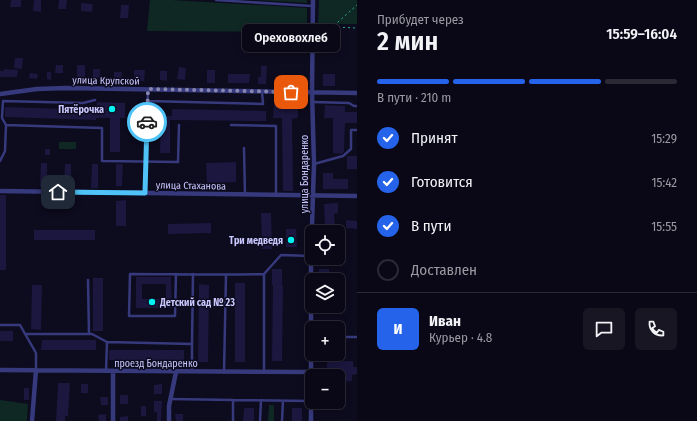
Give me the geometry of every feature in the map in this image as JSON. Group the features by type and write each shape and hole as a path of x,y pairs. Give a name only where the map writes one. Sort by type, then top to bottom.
{"street":[{"name":"улица Бондаренко","path":"312,225 314,164 312,102 313,0"},
{"name":"улица Крупской","path":"1,94 37,88 357,93"},
{"name":"улица Стаханова","path":"0,191 357,196"},
{"name":"улица Бондаренко","path":"311,265 312,321"},
{"name":"проезд Бондаренко","path":"0,370 305,372"},
{"path":"32,421 36,370"},
{"path":"113,371 113,421"},
{"path":"169,421 170,399 176,372"},
{"name":"улица Бондаренко","path":"311,409 311,421"}],"lane":[{"path":"216,0 313,6"},
{"path":"145,193 148,89"},
{"path":"148,101 263,104 262,92"},
{"path":"0,161 5,151 6,125 2,118 3,101 1,94"},
{"path":"3,101 83,103 94,100"},
{"path":"312,102 349,103 357,106"},
{"path":"6,125 102,128 102,161 146,162 178,162 179,125"},
{"path":"231,125 276,126 276,195"},
{"path":"314,164 343,156 351,149 351,130 357,130"},
{"path":"244,148 245,195"},
{"path":"264,372 264,274 281,255 305,256"},
{"path":"176,274 175,316 129,316 130,274 176,274 193,274 226,275 264,274"},
{"path":"192,372 193,274"},
{"path":"224,372 226,275"},
{"path":"88,280 88,334"},
{"path":"0,325 20,325 36,353 36,370"},
{"path":"25,334 92,334 107,342 192,344"},
{"path":"345,337 357,337"},
{"path":"106,371 107,342"},
{"path":"170,399 305,401"},
{"path":"233,400 233,421"},
{"path":"260,421 261,400"},
{"path":"282,421 283,401"}],"path":[{"path":"319,39 357,5"},
{"path":"332,27 357,28"}],"green space":[{"path":"150,0 307,8 307,32 147,31"},
{"path":"257,0 307,0 307,3"},
{"path":"319,0 357,0 357,24 318,24"},
{"path":"59,142 76,142 76,149 59,149"},
{"path":"0,400 28,404 27,421 0,421"},
{"path":"269,405 274,405 274,421 268,421"}],"building":[{"path":"11,0 21,0 21,7 10,7"},
{"path":"34,0 41,0 41,12 33,11"},
{"path":"59,0 67,0 66,9 58,9"},
{"path":"81,3 93,4 92,12 81,11"},
{"path":"121,5 129,5 128,18 120,18"},
{"path":"15,58 23,58 22,69 14,68"},
{"path":"56,65 63,65 63,73 55,73"},
{"path":"77,65 85,65 85,77 77,77"},
{"path":"261,66 267,66 266,84 258,84 258,77 261,77"},
{"path":"179,67 186,68 185,80 177,79"},
{"path":"4,69 18,70 17,77 0,77 0,71 4,71"},
{"path":"93,69 100,69 100,78 93,78"},
{"path":"134,70 145,70 144,81 134,81"},
{"path":"207,70 215,70 215,83 207,83"},
{"path":"160,71 167,71 167,81 160,80"},
{"path":"47,72 51,72 51,80 47,79"},
{"path":"114,72 122,72 121,81 114,81"},
{"path":"30,73 38,74 37,79 29,78"},
{"path":"228,74 250,74 249,83 228,83"},
{"path":"323,74 335,74 335,86 323,86"},
{"path":"285,75 292,75 292,84 285,84"},
{"path":"97,102 125,103 125,118 120,118 120,152 110,152 110,118 96,118 96,120 5,117 5,107 97,110"},
{"path":"297,103 298,106 298,116 297,118 292,119 293,191 283,191 282,118 273,118 274,104"},
{"path":"325,105 345,106 345,112 357,112 357,123 345,123 344,151 342,154 333,153 333,118 324,118"},
{"path":"172,109 266,111 266,121 170,120 170,153 160,153 161,115 172,116"},
{"path":"45,149 50,149 50,155 45,155"},
{"path":"347,156 357,156 357,169 347,169"},
{"path":"236,162 236,182 207,183 206,163"},
{"path":"41,163 47,163 47,187 40,187"},
{"path":"65,164 71,164 71,188 64,188"},
{"path":"92,164 98,164 98,188 91,188"},
{"path":"116,164 123,164 122,186 116,186"},
{"path":"323,173 333,173 333,179 348,179 348,189 323,189"},
{"path":"0,195 6,195 6,270 0,270"},
{"path":"126,200 126,226 116,226 116,201"},
{"path":"338,203 338,213 334,214 335,225 325,225 324,204"},
{"path":"261,213 271,213 272,249 262,249"},
{"path":"346,220 357,221 357,229 346,228"},
{"path":"211,223 211,233 168,234 168,224"},
{"path":"286,229 296,229 297,247 286,247"},
{"path":"34,230 95,230 95,240 34,240"},
{"path":"272,269 282,269 282,361 272,361"},
{"path":"319,269 329,269 329,273 319,273"},
{"path":"136,277 171,277 172,308 136,308","holes":["142,284 166,284 166,299 142,299"]},
{"path":"93,278 103,278 103,331 93,331"},
{"path":"235,283 245,283 245,362 235,362"},
{"path":"199,284 209,285 208,362 198,362"},
{"path":"32,285 42,285 41,330 31,329"},
{"path":"0,331 13,331 13,341 0,341"},
{"path":"42,340 96,340 96,350 41,350"},
{"path":"109,350 184,350 184,360 109,360"},
{"path":"353,361 353,367 357,367 357,374 352,375 352,381 345,382 345,369 327,369 327,362"},
{"path":"58,383 70,383 68,416 65,416 65,421 56,421"},
{"path":"81,384 88,384 88,393 81,393"},
{"path":"162,384 162,394 154,394 154,385"},
{"path":"24,388 29,388 29,400 24,400"},
{"path":"120,395 128,395 128,404 120,404"},
{"path":"100,397 108,397 108,405 101,405"},
{"path":"154,401 162,401 161,421 157,421 157,412 154,412"},
{"path":"141,406 146,406 146,416 141,416"},
{"path":"244,408 254,408 254,421 243,421"},
{"path":"292,408 302,408 302,421 292,421"},
{"path":"106,414 106,421 99,421 98,415"},
{"path":"175,414 183,414 183,421 176,421"},
{"path":"128,416 128,421 120,421 120,417"}],"way so far":[{"path":"147,122 148,89 291,92"}],"place":[{"name":"Ореховохлеб","path":"291,92"},
{"name":"Пятёрочка","path":"112,109"},
{"name":"Три медведя","path":"291,240"},
{"name":"Детский сад № 23","path":"152,302"}],"route":[{"path":"58,192 145,193 147,122"}]}
